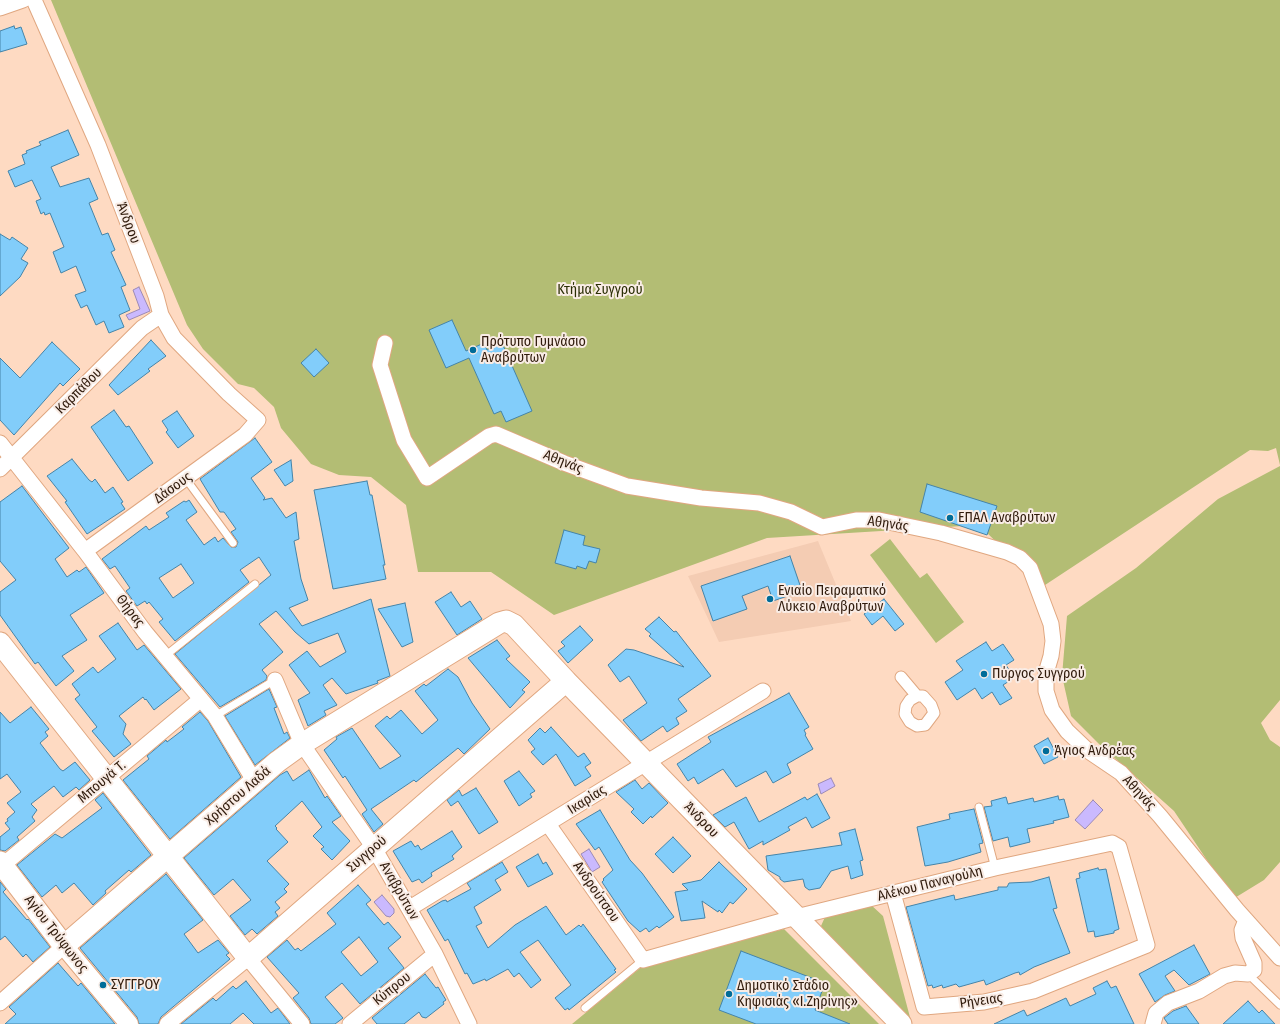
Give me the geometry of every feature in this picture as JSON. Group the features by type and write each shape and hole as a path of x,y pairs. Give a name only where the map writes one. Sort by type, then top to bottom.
{"main road":[{"name":"Άνδρου","path":"500,623 506,621 514,625 645,763 901,1024"},
{"name":"Χρήστου Λαδά","path":"64,946 255,782 302,744 500,623"},
{"path":"0,643 248,958"},
{"name":"Συγγρού","path":"248,958 566,681"},
{"name":"Αγίου Τρύφωνος","path":"1,863 64,946"}],"street":[{"path":"0,8 23,0"},
{"name":"Άνδρου","path":"34,0 98,145 156,296 161,315 174,338 229,394 258,420"},
{"name":"Καρπάθου","path":"0,469 142,328 161,315"},
{"name":"Αθηνάς","path":"385,343 380,365 404,440 427,478 489,436 496,434 564,463 627,486 701,498 759,504 791,512 822,526 856,520 879,520 941,533 1007,552 1020,558 1032,573 1051,624 1053,640 1051,656 1046,673 1046,691 1052,710 1067,731 1077,741 1087,750 1121,773 1141,794 1246,920 1280,958"},
{"name":"Δάσους","path":"85,551 245,435 258,420"},
{"name":"Θήρας","path":"0,443 12,456 165,656 215,716 255,782"},
{"path":"901,677 917,696"},
{"name":"Αναβρύτων","path":"275,680 302,744 374,848 410,908 435,954 469,1024"},
{"name":"Ικαρίας","path":"410,908 763,691"},
{"name":"Μπουγά Τ.","path":"1,863 107,779 201,699"},
{"name":"Ανδρούτσου","path":"548,824 643,960"},
{"name":"Αλέκου Παναγούλη","path":"643,960 796,917 995,868 1112,843 1119,847 1147,945"},
{"name":"Ρήνειας","path":"894,893 924,1008 984,1002 1033,991 1147,945"},
{"path":"1153,1024 1156,1013 1168,1003 1199,990 1224,976 1235,973 1248,974 1254,970 1254,963 1243,938 1242,930 1246,920"},
{"name":"Χρήστου Λαδά","path":"0,1003 64,946"},
{"name":"Αγίου Τρύφωνος","path":"64,946 129,1024"},
{"name":"Κύπρου","path":"350,1024 435,954"},
{"path":"248,958 302,1024"},
{"name":"Συγγρού","path":"167,1024 248,958"}],"lane":[{"path":"186,479 233,543"},
{"path":"165,656 255,584"},
{"path":"215,716 275,680"},
{"path":"979,807 995,868"},
{"path":"585,1008 643,960"},
{"path":"1248,974 1280,1005"}],"shaded area":[{"path":"139,287 150,311 129,320 126,315 140,309 133,290"},
{"name":"Ενιαίο Πειραματικό Λύκειο Αναβρύτων","path":"818,541 851,621 719,642 688,576"},
{"path":"831,778 835,786 821,794 818,784"},
{"path":"1093,800 1103,810 1085,829 1075,820"},
{"path":"589,849 600,867 592,872 581,854"},
{"path":"382,895 394,909 394,913 390,917 386,916 374,902"}],"green space":[{"name":"Κτήμα Συγγρού","path":"51,0 1280,0 1280,465 1276,448 1268,451 1250,450 1042,587 979,525 767,538 554,615 491,572 418,572 406,505 371,477 339,475 311,464 281,428 274,407 254,388 238,384 203,349 187,325"},
{"path":"1280,466 1280,700 1261,723 1270,740 1280,747 1280,862 1264,880 1233,899 1174,811 1099,744 1071,716 1062,676 1067,616 1136,568 1218,499"},
{"path":"890,539 920,578 927,573 964,622 936,643 870,555"},
{"path":"870,904 883,916 911,1021 826,934 821,926 825,917"},
{"name":"Δημοτικό Στάδιο Κηφισιάς «Ι.Ζηρίνης»","path":"784,929 879,1024 572,1024 645,964"}],"building":[{"path":"14,26 15,29 21,27 27,44 0,52 0,31"},
{"path":"68,130 79,155 51,167 60,187 89,178 98,199 89,203 102,235 108,233 115,250 111,252 126,285 121,287 130,310 119,315 124,327 109,333 104,321 96,325 87,305 81,308 75,295 86,291 76,266 61,273 53,252 64,247 50,213 45,215 44,212 41,214 36,201 41,199 32,180 15,187 8,171 25,164 22,155 27,153 26,151 41,145 39,142"},
{"path":"0,234 10,240 12,237 28,248 21,259 28,263 20,277 0,296"},
{"path":"452,320 466,351 484,343 487,350 502,343 532,411 506,422 501,411 494,414 469,358 446,368 429,330"},
{"path":"151,340 166,356 148,369 150,371 118,395 109,385"},
{"path":"52,342 80,369 63,386 60,383 14,435 0,420 0,358 20,378"},
{"path":"316,349 329,363 314,377 301,363"},
{"path":"114,410 126,427 129,426 153,463 128,481 91,427"},
{"path":"177,411 194,436 178,448 166,432 168,430 162,421"},
{"path":"255,438 272,462 251,478 265,498 263,500 272,498 286,518 296,512 299,539 294,541 301,579 308,600 289,608 302,626 371,599 390,676 377,681 378,683 346,694 332,678 323,685 337,705 324,711 326,715 308,726 298,700 310,693 289,665 307,651 320,667 346,652 338,633 309,644 295,632 276,611 259,624 283,652 262,670 267,676 266,680 220,707 175,654 271,575 259,557 240,570 249,582 175,641 159,622 163,619 149,602 147,604 145,601 137,606 126,591 130,588 115,566 110,569 102,559 146,526 149,530 169,517 166,513 184,501 186,502 189,500 197,512 186,520 204,545 215,537 218,542 223,538 231,547 236,547 238,542 231,532 236,529 224,512 220,512 200,479","holes":["181,564 194,583 173,598 159,578"]},
{"path":"72,459 89,480 92,482 95,479 105,493 113,487 123,502 121,503 125,509 87,534 65,502 67,501 47,476"},
{"path":"291,460 293,481 285,486 274,470"},
{"path":"367,481 370,495 372,495 385,565 383,565 386,579 333,589 314,490"},
{"path":"927,484 997,506 987,535 920,512"},
{"path":"22,486 69,548 55,559 67,577 77,570 79,572 86,567 104,593 70,615 87,640 62,656 74,671 56,686 38,662 35,664 0,615 0,592 16,580 0,561 0,502"},
{"path":"564,530 585,536 583,545 600,549 596,563 589,561 586,569 577,566 576,569 555,563"},
{"path":"790,556 802,591 773,601 768,586 742,596 747,609 713,621 701,586"},
{"path":"451,592 461,607 470,601 482,619 457,635 435,602"},
{"path":"884,599 904,624 895,631 883,616 872,625 864,614"},
{"path":"405,603 413,642 402,647 378,609"},
{"path":"659,617 674,632 676,631 711,676 678,699 687,711 676,718 679,724 667,732 663,726 641,741 623,720 647,703 629,676 620,682 608,665 626,649 634,650 684,667 649,636 651,634 645,629"},
{"path":"118,623 137,650 144,645 181,689 154,710 143,697 119,716 126,724 123,734 131,744 114,757 92,731 97,727 75,699 80,695 72,684 93,667 98,673 116,659 99,636"},
{"path":"580,626 593,640 568,663 558,651 565,646 561,642"},
{"path":"497,640 510,656 506,659 530,682 522,690 525,692 510,708 468,658"},
{"name":"Πύργος Συγγρού","path":"986,642 992,651 1003,644 1014,660 1006,665 1014,678 1003,685 1012,698 1000,705 992,692 982,699 975,688 957,700 945,682 963,670 956,661"},
{"path":"448,669 458,677 472,703 490,729 464,754 458,748 416,782 414,780 371,809 383,824 374,832 362,814 367,810 345,776 343,778 324,750 337,739 336,737 352,728 380,769 401,756 375,726 387,716 390,719 401,710 422,734 438,720 415,691 424,684 426,686"},
{"path":"269,689 277,707 274,708 284,734 287,732 290,738 255,765 225,716"},
{"path":"789,693 809,727 804,730 805,735 813,749 787,764 791,773 773,783 766,771 736,787 723,769 698,784 694,777 688,781 677,764 711,742 708,737"},
{"path":"31,707 49,729 45,732 48,736 40,743 60,769 63,771 75,762 90,780 79,790 76,787 63,797 54,786 31,804 37,810 32,817 35,821 17,837 19,840 5,851 0,850 0,837 10,829 5,823 8,821 7,819 15,812 7,803 21,792 7,774 0,779 0,712 10,723"},
{"path":"200,712 208,721 241,777 170,839 123,780 149,759 147,756 166,740 167,742 184,729 182,727"},
{"path":"551,727 578,757 584,753 591,763 585,767 591,776 575,786 556,754 543,765 531,752 535,749 528,740 540,728 545,733"},
{"name":"Άγιος Ανδρέας","path":"1048,738 1058,757 1044,764 1034,746"},
{"path":"309,770 325,798 327,796 341,816 332,822 350,841 332,860 321,849 324,847 313,836 322,827 302,801 275,826 288,842 267,861 289,884 284,889 287,892 275,902 280,908 275,912 278,916 257,934 252,929 245,935 230,916 251,900 233,879 214,895 184,858 280,775 287,771 293,781"},
{"path":"519,771 535,791 530,794 532,797 519,806 504,781"},
{"path":"635,780 642,789 649,783 668,803 643,824 631,812 634,809 616,792"},
{"path":"476,788 498,822 479,834 458,801 451,806 447,800 459,790 462,796"},
{"path":"103,793 151,855 131,872 129,870 105,891 106,893 93,905 74,883 62,893 56,885 42,897 17,865 55,834 62,838 102,808 95,800"},
{"path":"817,794 830,818 812,828 806,817 788,827 790,830 763,845 763,841 749,849 734,822 725,827 713,815 746,797 759,822 805,797 807,800"},
{"path":"1058,796 1059,800 1064,799 1069,817 1053,821 1054,823 1027,829 1030,842 1010,847 1008,837 993,841 984,807 992,806 991,801 1006,797 1008,804 1033,798 1034,802"},
{"path":"974,809 983,843 979,844 981,852 948,862 925,866 917,827 950,819 949,814"},
{"path":"600,810 630,860 642,873 674,917 659,928 657,926 649,932 646,928 640,932 628,921 602,882 604,880 603,879 613,870 599,847 595,850 576,824"},
{"path":"855,829 863,860 860,861 863,875 851,879 848,866 831,871 820,888 809,890 805,887 803,879 784,882 780,879 780,877 768,870 766,856 842,845 839,833"},
{"path":"452,831 462,847 452,856 454,859 431,873 432,876 422,883 419,879 412,882 393,851 411,841 415,847 418,845 421,850"},
{"path":"673,837 691,856 673,873 655,854"},
{"path":"538,854 543,864 546,862 553,874 528,887 516,867"},
{"path":"502,862 508,872 495,880 501,890 474,907 482,923 476,926 488,948 515,925 546,906 566,935 579,925 581,927 583,924 616,969 614,970 616,972 569,1010 568,1008 565,1010 555,998 571,985 538,940 520,952 541,980 531,988 519,973 514,977 508,969 486,981 485,979 473,984 467,973 465,974 448,939 445,941 427,910 442,901 446,900 447,902 471,889 467,883"},
{"path":"719,862 747,889 733,904 730,902 722,913 719,910 718,912 702,901 705,918 681,921 675,892 688,890 682,884 701,880"},
{"path":"1098,868 1099,870 1106,869 1119,929 1114,931 1114,933 1095,937 1094,931 1088,932 1076,879 1080,878 1079,873"},
{"path":"166,874 203,920 184,934 198,953 218,940 229,953 226,955 230,959 161,1017 158,1024 139,1024 137,1017 80,948"},
{"path":"1049,877 1057,908 1053,909 1070,953 1034,967 1020,975 1019,972 1015,973 986,985 984,980 959,987 956,984 943,988 942,985 933,988 932,985 928,986 906,907 954,895 955,900 998,890 998,887 1007,887 1009,883 1031,882"},
{"path":"0,882 6,889 3,892 27,920 28,919 50,947 33,962 26,954 23,957 5,936 0,940"},
{"path":"358,885 371,900 366,904 384,925 388,922 401,937 388,948 404,968 360,1004 342,983 325,997 343,1018 335,1024 311,1024 309,1018 293,998 299,993 267,957 287,940 295,950 298,948 301,951 336,924 327,913","holes":["359,937 378,962 361,976 341,952"]},
{"path":"1194,945 1210,974 1189,985 1174,970 1165,976 1175,991 1165,995 1155,1002 1139,974"},
{"path":"741,951 825,983 815,1010 850,1024 756,1024 719,1010"},
{"path":"58,963 78,986 81,983 115,1024 5,1024 16,1014 9,1007"},
{"path":"425,974 436,988 438,987 446,1000 443,1002 444,1004 426,1018 422,1017 419,1012 404,1024 377,1024 372,1018"},
{"path":"246,981 271,1013 278,1008 290,1024 254,1024 243,1013 230,1024 181,1024 213,998 216,1001 233,986 236,989"},
{"path":"1107,981 1111,988 1116,986 1134,1024 994,1024 1024,1010 1027,1016 1066,998 1070,1006 1096,994 1093,988"},
{"path":"1248,1001 1259,1013 1262,1010 1275,1024 1223,1024"},
{"path":"1186,1006 1199,1024 1168,1024 1164,1018 1173,1011"}],"place":[{"name":"Πρότυπο Γυμνάσιο Αναβρύτων","path":"473,350"},
{"name":"ΕΠΑΛ Αναβρύτων","path":"950,518"},
{"name":"Ενιαίο Πειραματικό Λύκειο Αναβρύτων","path":"770,599"},
{"name":"Πύργος Συγγρού","path":"984,674"},
{"name":"Άγιος Ανδρέας","path":"1046,751"},
{"name":"ΣΥΓΓΡΟΥ","path":"103,985"},
{"name":"Δημοτικό Στάδιο Κηφισιάς «Ι.Ζηρίνης»","path":"729,994"}]}
